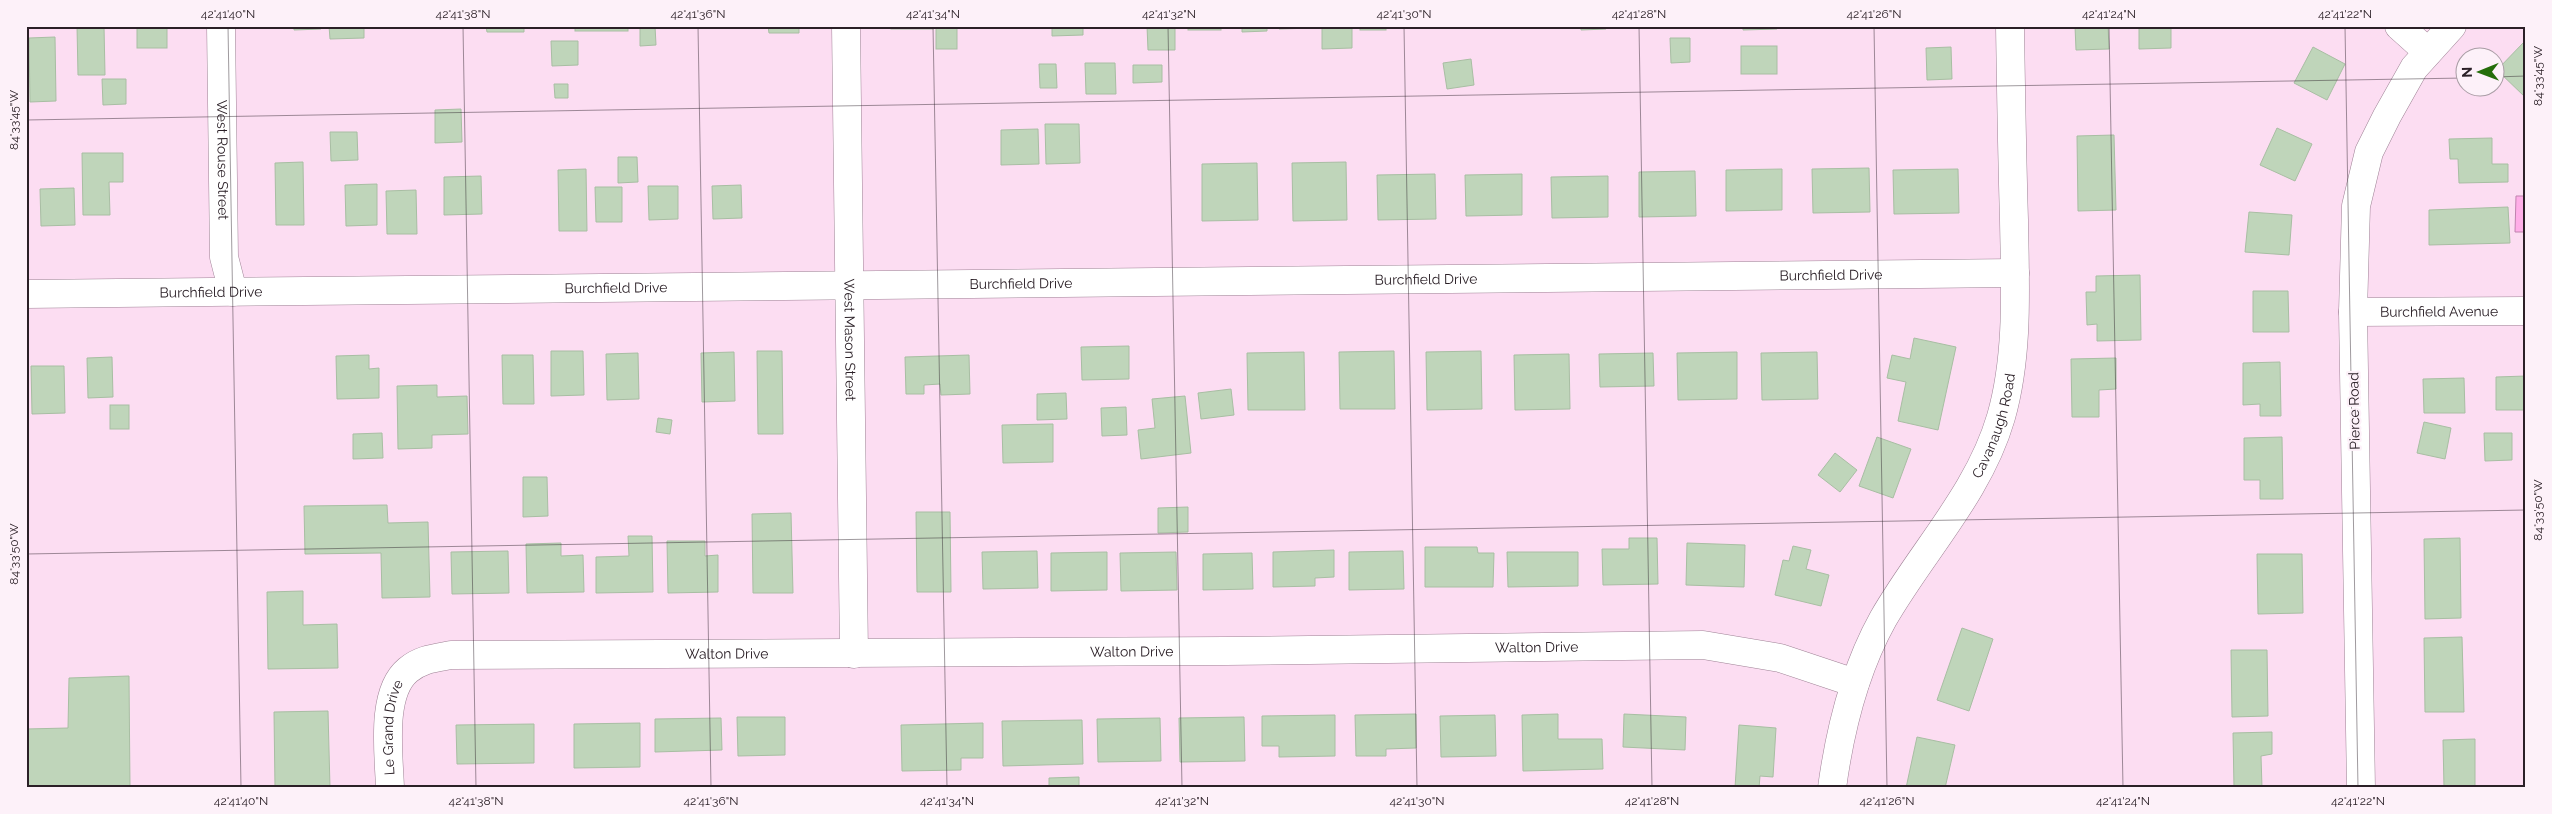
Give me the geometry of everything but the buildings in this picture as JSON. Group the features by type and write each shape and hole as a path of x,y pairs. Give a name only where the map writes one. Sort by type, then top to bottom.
{"street":[{"name":"West Rouse Street","path":"221,26 224,257 233,292"},
{"name":"West Mason Street","path":"846,26 854,654"},
{"name":"Cavanaugh Road","path":"1832,788 1838,743 1854,683 1883,620 1924,554 1972,486 2001,418 2012,357 2015,273 2010,26"},
{"path":"2398,26 2428,52"},
{"name":"Pierce Road","path":"2361,788 2353,312 2356,206 2370,152 2414,68 2452,26"},
{"name":"Burchfield Drive","path":"26,294 2015,273"},
{"name":"Burchfield Avenue","path":"2353,312 2526,311"},
{"name":"Walton Drive","path":"407,670 426,659 451,655 854,654 1703,645 1780,658 1854,683"},
{"name":"Le Grand Drive","path":"390,788 390,706 397,685 407,670"}],"shaded area":[{"path":"2516,196 2526,196 2526,232 2515,232"}]}
